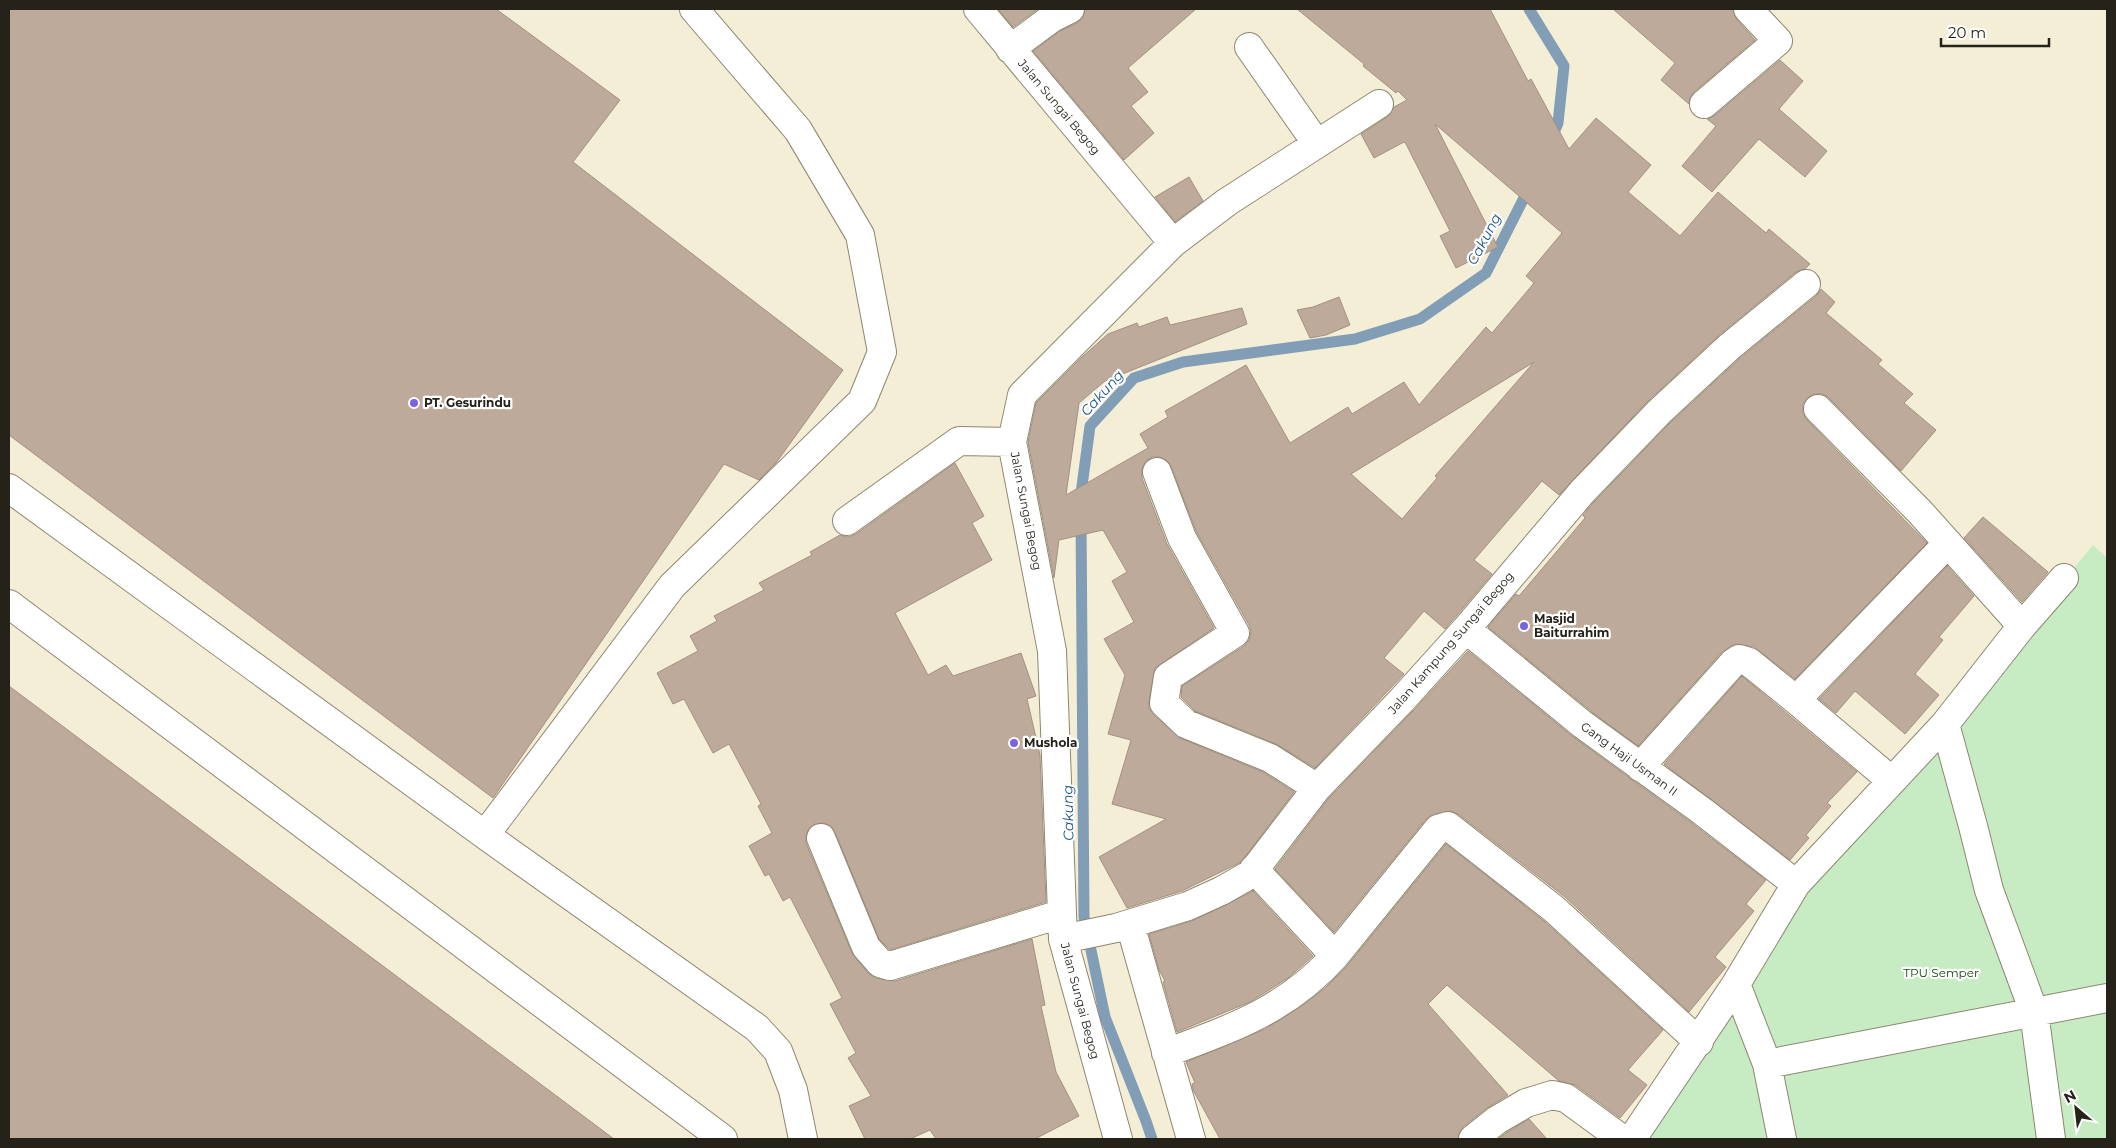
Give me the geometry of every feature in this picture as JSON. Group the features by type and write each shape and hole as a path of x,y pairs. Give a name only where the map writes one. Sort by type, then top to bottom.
{"street":[{"path":"485,835 672,586 862,401 882,352 860,235 798,130 694,9"},
{"name":"Jalan Sungai Begog","path":"978,9 1173,243 1022,395 1012,442 1052,651 1065,931 1118,1139"},
{"path":"1010,49 1052,18 1070,9"},
{"path":"1704,104 1778,41 1748,9"},
{"path":"1249,47 1317,144"},
{"path":"1173,243 1227,202 1378,104"},
{"name":"Jalan Kampung Sungai Begog","path":"821,838 866,947 880,963 890,966 1065,931 1123,926 1188,906 1237,883 1254,869 1317,788 1401,701 1466,629 1582,492 1659,412 1729,347 1806,284"},
{"path":"1818,409 1920,512 2022,626"},
{"path":"847,521 959,441 1012,442"},
{"path":"1157,472 1182,538 1235,632 1168,678 1164,703 1186,724 1270,758 1317,788"},
{"path":"9,488 485,835 757,1028 778,1051 794,1090 803,1139"},
{"path":"1796,700 1948,543"},
{"path":"1632,1139 1699,1042 1796,884 1945,724 2022,626 2064,578"},
{"path":"9,604 723,1139"},
{"name":"Gang Haji Usman II","path":"1466,629 1582,724 1702,810 1796,884"},
{"path":"1640,767 1733,663 1739,659 1749,662 1892,781"},
{"path":"1945,724 1974,826 1989,890 2034,1012 2051,1139"},
{"path":"1166,1053 1221,1032 1281,1002 1301,989 1335,956 1438,830 1448,826 1554,909 1699,1042"},
{"path":"1254,869 1335,956"},
{"path":"1123,926 1166,1053 1191,1139"},
{"path":"1736,984 1767,1064 1782,1139"},
{"path":"1767,1064 2107,998"},
{"path":"1473,1139 1497,1120 1526,1103 1552,1095 1566,1098 1622,1139"}],"green space":[{"name":"TPU Semper","path":"2093,545 2107,558 2107,1139 1632,1139 1796,884 1945,724"}],"building":[{"name":"PT. Gesurindu","path":"9,9 496,9 620,100 573,162 843,370 776,463 759,480 724,464 493,798 9,435"},
{"path":"998,9 1038,9 1013,27"},
{"path":"1085,9 1196,9 1128,68 1148,92 1131,106 1154,133 1124,160 1033,51 1060,31 1077,23 1083,17"},
{"path":"1297,9 1490,9 1528,81 1531,79 1569,149 1596,118 1651,165 1628,192 1680,236 1718,192 1766,233 1769,229 1810,264 1805,269 1796,272 1718,336 1648,401 1559,495 1542,481 1474,560 1492,574 1445,629 1424,611 1384,658 1404,674 1315,768 1276,744 1195,711 1181,697 1182,686 1244,646 1249,640 1251,632 1249,625 1196,531 1171,466 1166,460 1159,457 1152,457 1145,462 1142,469 1142,478 1167,544 1214,628 1155,668 1149,708 1153,714 1180,738 1263,772 1294,792 1241,862 1182,891 1127,908 1099,857 1166,819 1112,804 1131,740 1108,734 1125,675 1104,639 1134,622 1112,581 1127,572 1103,530 1059,540 1054,578 1028,442 1036,403 1108,334 1137,323 1139,327 1167,317 1170,325 1242,308 1247,324 1105,381 1079,403 1066,495 1148,448 1140,434 1168,417 1165,411 1246,365 1290,443 1348,407 1352,414 1404,382 1419,405 1486,327 1492,333 1534,283 1526,276 1562,233 1435,124 1498,247 1456,268 1440,236 1450,231 1406,144 1404,142 1374,158 1361,134 1387,117 1394,107 1407,100 1398,91 1396,93 1363,66 1364,64","holes":["1534,362 1435,476 1437,478 1402,519 1351,474"]},
{"path":"1613,9 1733,9 1737,20 1755,40 1694,92 1689,104 1661,80 1675,63"},
{"path":"1780,60 1803,81 1779,109 1827,151 1805,177 1759,139 1712,192 1682,166 1716,126 1707,119 1714,116"},
{"path":"1189,177 1203,201 1175,222 1155,197"},
{"path":"1821,289 1835,302 1826,313 1882,360 1878,364 1913,394 1904,403 1936,430 1901,471 1823,394 1815,394 1807,398 1803,404 1803,413 1807,420 1927,543 1795,679 1754,647 1737,644 1731,646 1721,653 1638,746 1592,712 1488,627 1516,594 1519,596 1585,518 1583,515 1594,502 1670,423 1739,359 1816,296"},
{"path":"1339,297 1350,325 1326,335 1310,338 1297,310 1313,307"},
{"path":"955,463 984,516 972,523 992,560 895,613 928,675 946,665 953,676 1021,653 1036,696 1027,699 1040,755 1046,902 890,950 879,939 831,826 824,823 815,824 809,828 806,835 806,843 852,953 868,973 876,978 895,981 1032,939 1045,1005 1041,1006 1056,1072 1079,1116 1035,1139 936,1139 930,1130 910,1139 865,1139 849,1106 871,1096 848,1058 856,1053 830,1004 842,998 790,897 783,901 769,874 765,876 749,846 772,833 758,806 761,804 729,744 713,753 684,699 673,704 657,673 698,651 690,636 717,621 714,616 764,590 759,583 812,555 810,552 840,535 848,537 856,534"},
{"path":"1983,517 2048,572 2022,602 1964,538"},
{"path":"1947,566 1974,596 1939,637 1943,640 1915,674 1939,695 1905,734 1855,691 1836,713 1819,699"},
{"path":"1468,651 1572,736 1766,880 1746,904 1754,911 1715,957 1726,967 1689,1012 1565,897 1458,814 1451,811 1434,814 1426,819 1334,932 1275,869 1329,798"},
{"path":"1742,676 1857,772 1827,803 1831,806 1806,835 1809,838 1790,860 1664,764"},
{"path":"9,686 614,1139 9,1139"},
{"path":"1446,844 1544,921 1663,1030 1628,1070 1647,1085 1620,1118 1575,1085 1559,1081 1447,985 1428,1004 1508,1095 1487,1108 1463,1127 1458,1139 1220,1139 1193,1090 1192,1084 1195,1083 1186,1062 1265,1029 1306,1003 1326,987 1347,966"},
{"path":"1253,891 1313,956 1288,978 1250,1002 1177,1032 1163,982 1165,981 1159,970 1149,934 1194,920"},
{"path":"1529,1119 1547,1139 1498,1139 1506,1133"}],"waterway":[{"name":"Cakung","path":"1529,9 1564,66 1558,123 1551,140"},
{"name":"Cakung","path":"1080,501 1090,426 1134,378 1183,362 1355,339 1420,319 1486,273 1530,186"},
{"name":"Cakung","path":"1081,519 1084,917 1105,1017 1152,1139"}],"place":[{"name":"PT. Gesurindu","path":"414,403"},
{"name":"Masjid Baiturrahim","path":"1524,626"},
{"name":"Mushola","path":"1014,743"}]}
